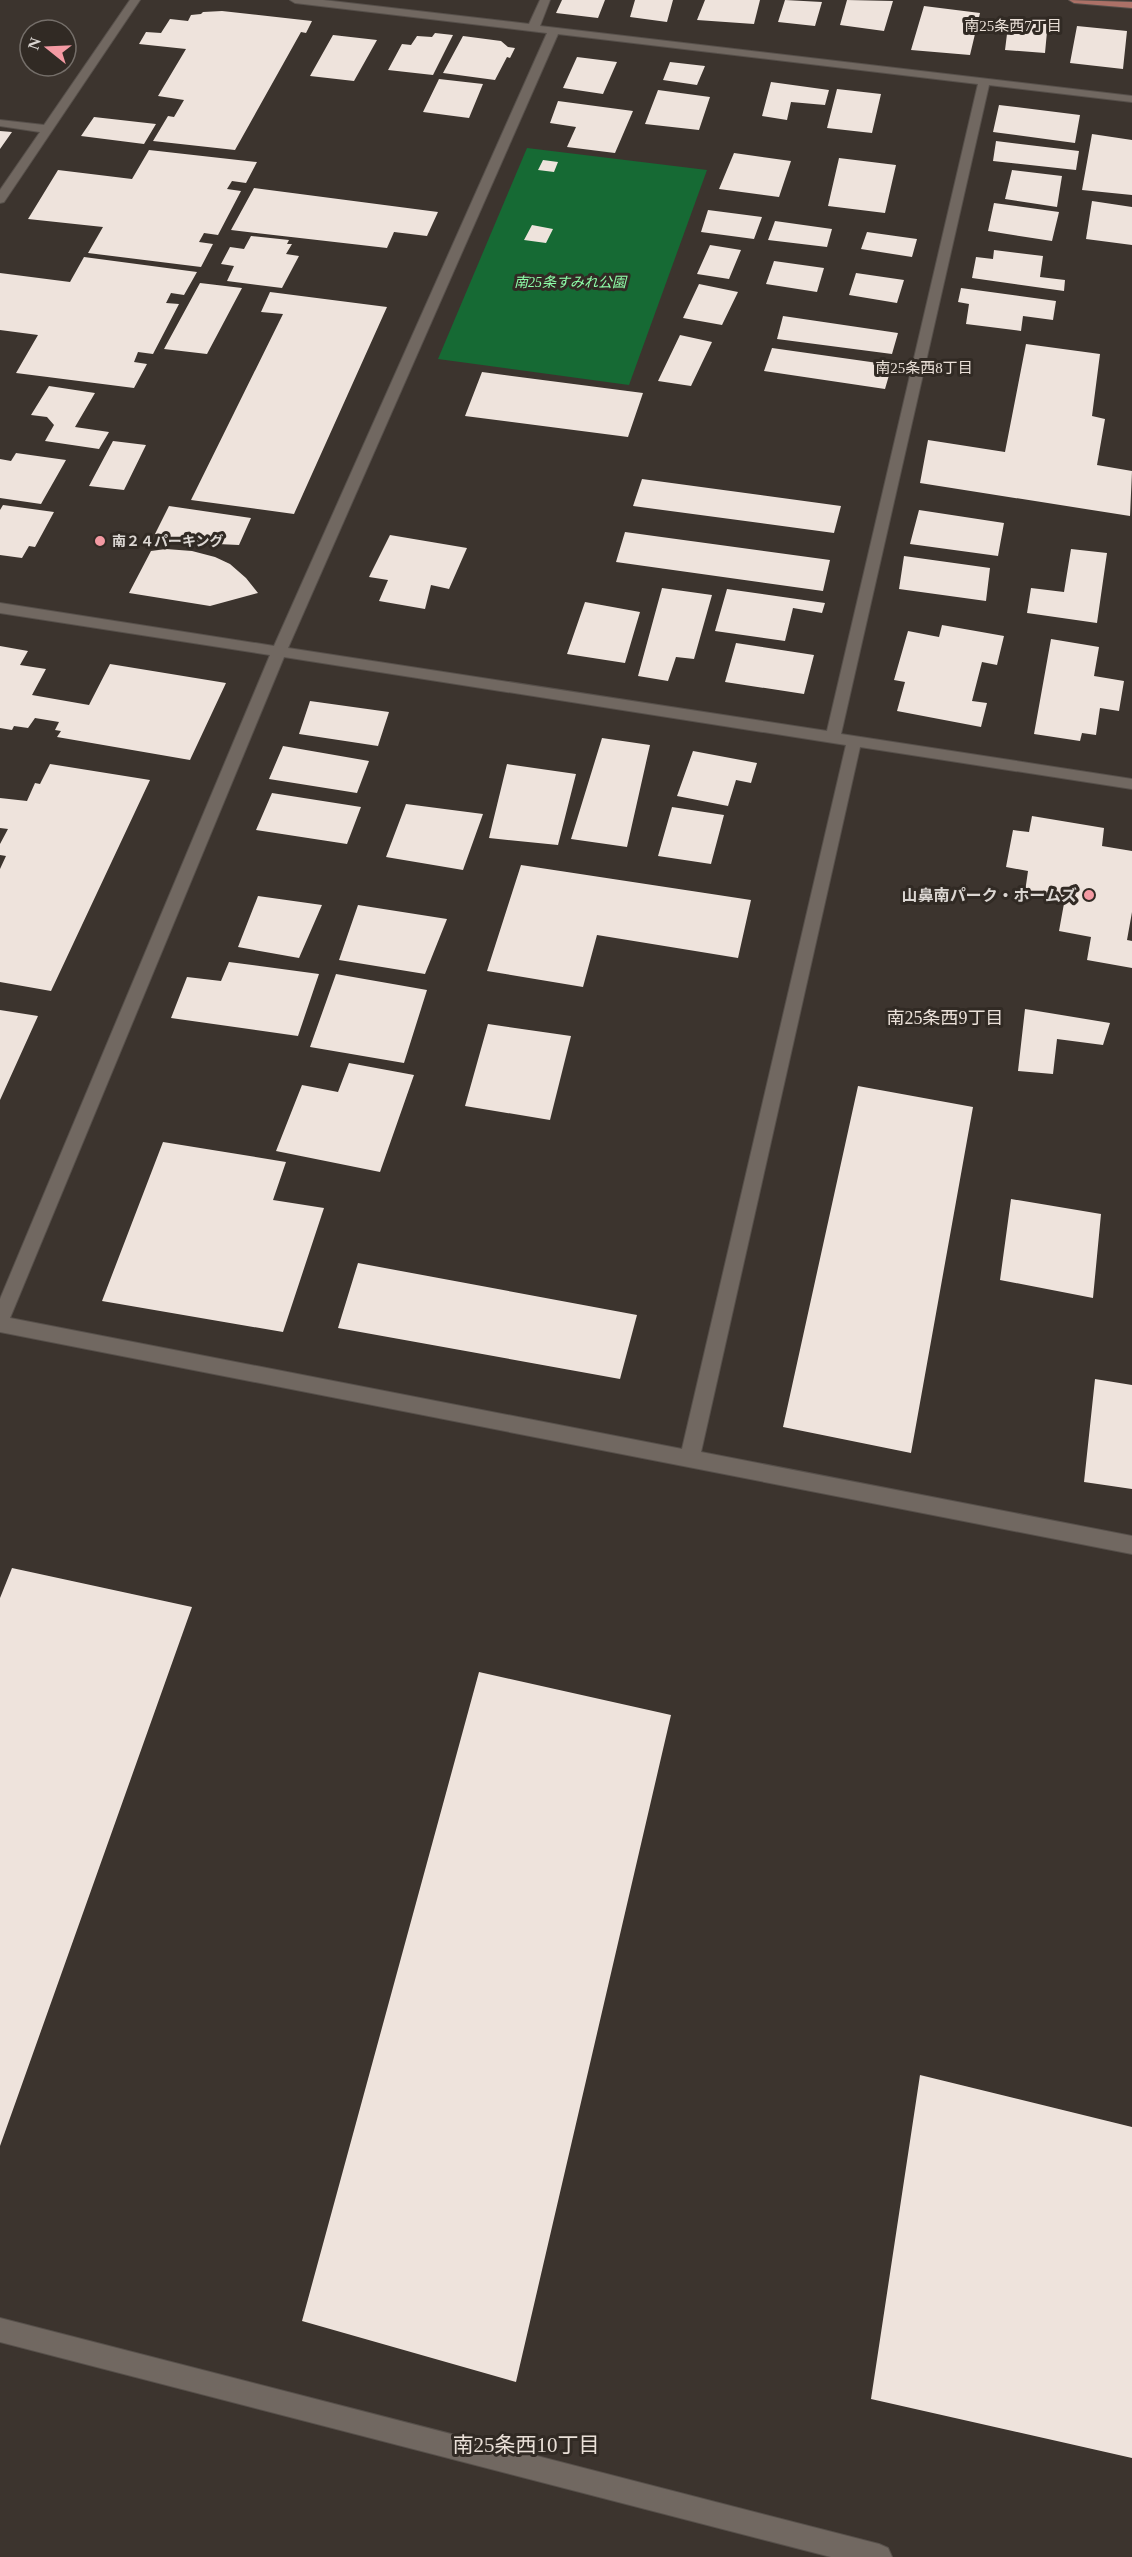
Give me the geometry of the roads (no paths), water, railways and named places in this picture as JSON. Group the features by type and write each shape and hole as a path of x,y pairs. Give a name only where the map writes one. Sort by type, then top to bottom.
{"main road":[{"path":"1074,0 1132,5"}],"street":[{"path":"0,199 135,0"},
{"path":"295,0 359,4 554,31 1132,99"},
{"path":"533,28 545,0"},
{"path":"554,31 279,651 0,1322 1132,1545"},
{"path":"832,738 984,81"},
{"path":"0,123 46,129"},
{"path":"0,608 1132,784"},
{"path":"690,1457 854,741"},
{"path":"0,2330 879,2557"}],"place":[{"name":"南２４パーキング","path":"100,541"},
{"name":"山鼻南パーク・ホームズ","path":"1089,895"}],"district":[{"name":"南25条西7丁目","path":"1013,26"},
{"name":"南25条西8丁目","path":"924,368"},
{"name":"南25条西9丁目","path":"945,1018"},
{"name":"南25条西10丁目","path":"526,2445"}],"park label":[{"name":"南25条すみれ公園","path":"570,282"}]}
